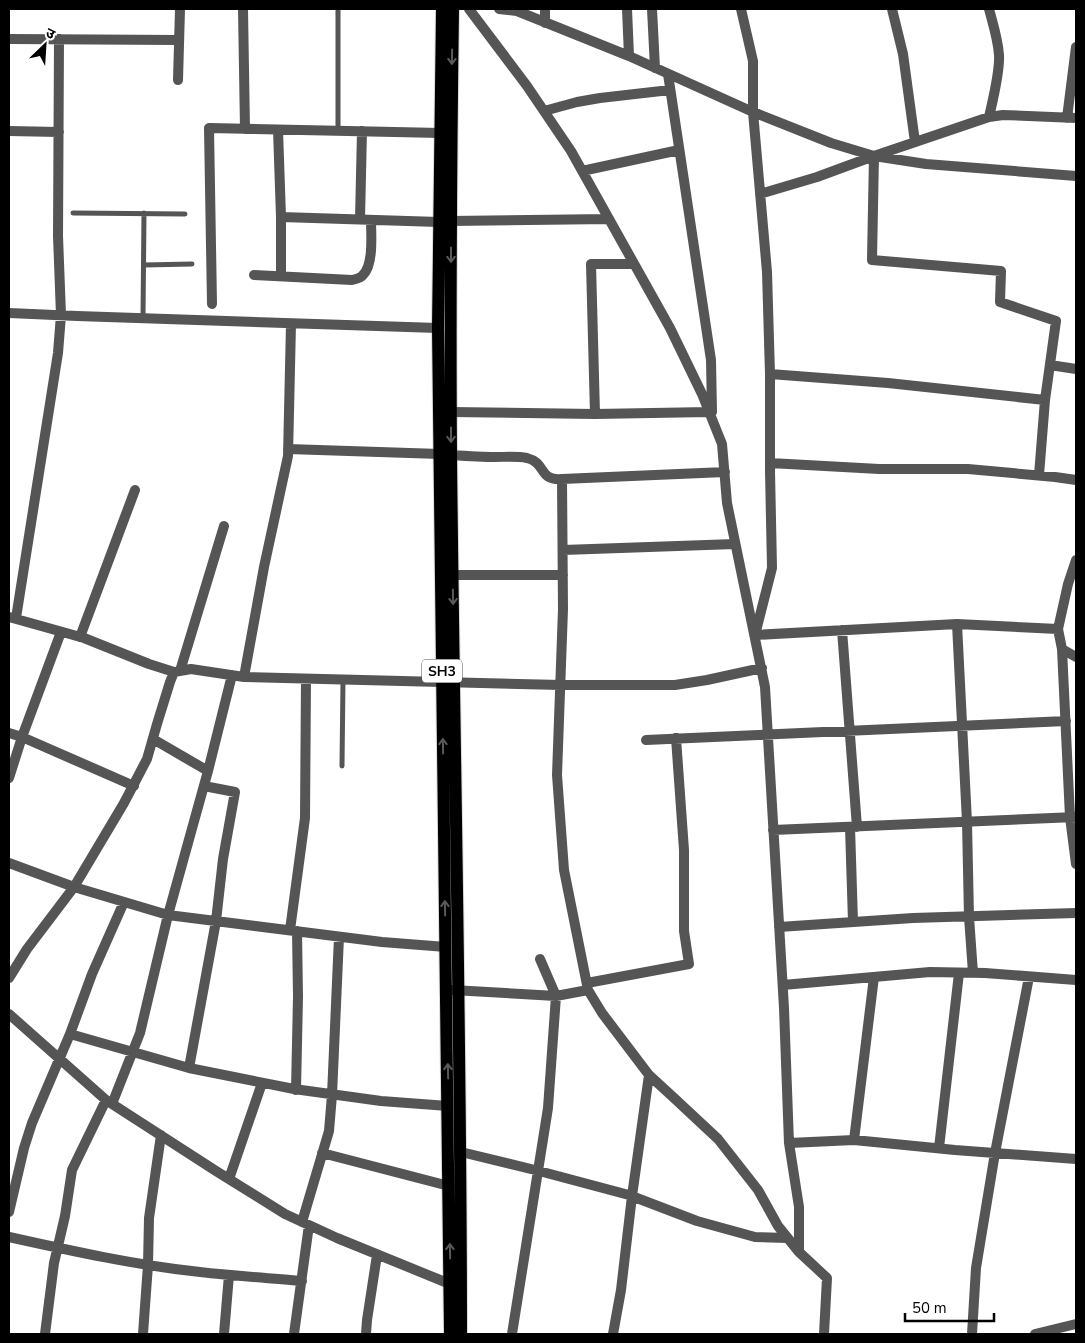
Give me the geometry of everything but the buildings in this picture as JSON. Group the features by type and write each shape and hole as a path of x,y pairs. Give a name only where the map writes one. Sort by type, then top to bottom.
{"main road":[{"name":"SH3","path":"442,9 441,133 451,412 446,455 452,990 461,1152 461,1334"},
{"name":"SH3","path":"450,1334 448,1106 452,990 446,947 448,683 453,575 438,328 445,222 453,9"}],"street":[{"path":"178,80 180,9"},
{"path":"243,9 245,129"},
{"path":"469,9 528,86 582,171 670,328 702,394 722,444 727,503 766,687 783,985 789,1143 799,1208 799,1252"},
{"path":"499,9 517,11 629,56 753,112 831,143 874,156 954,166 1076,176"},
{"path":"545,9 545,23"},
{"path":"627,9 629,56"},
{"path":"652,9 655,68"},
{"path":"741,9 753,61 753,112 767,272 770,374 772,568 755,636"},
{"path":"892,9 903,54 916,142"},
{"path":"989,9 996,32 999,56 996,87 989,117"},
{"path":"9,39 179,40"},
{"path":"59,39 58,236 61,316 58,353 13,617 80,637 177,671 191,669 244,677 448,683 675,685 762,668"},
{"path":"760,194 817,177 989,117 1072,118 1076,47"},
{"path":"668,74 711,360 711,416"},
{"path":"544,111 600,98 670,90"},
{"path":"212,304 209,128 441,133"},
{"path":"278,130 281,276"},
{"path":"360,219 362,131"},
{"path":"9,132 58,132"},
{"path":"582,171 679,150"},
{"path":"874,156 872,260 1001,271 1000,302 1056,320 1045,400 1039,475"},
{"path":"281,217 445,222 609,219"},
{"path":"254,275 352,280 362,276 367,270 370,261 371,220"},
{"path":"595,414 591,264 634,264"},
{"path":"9,313 438,328"},
{"path":"244,677 264,567 288,456 291,324"},
{"path":"1050,365 1076,369"},
{"path":"770,374 888,382 1045,400"},
{"path":"451,412 711,416"},
{"path":"288,449 526,458 538,463 547,476 554,480 725,472"},
{"path":"770,463 879,469 968,469 1076,480"},
{"path":"562,479 563,576 557,774 564,870 587,986 602,1013 649,1075 718,1139 758,1190 787,1238 827,1278 824,1334"},
{"path":"80,637 135,490"},
{"path":"9,978 26,949 74,888 148,759 170,682 177,671 224,526"},
{"path":"563,550 735,544"},
{"path":"1076,560 1068,584 1058,628 1062,649 1076,864"},
{"path":"453,575 563,576"},
{"path":"755,636 957,624 1058,628"},
{"path":"957,624 973,973"},
{"path":"842,630 851,730 854,827 853,922"},
{"path":"9,778 22,737 61,632"},
{"path":"1062,649 1076,657"},
{"path":"45,1334 54,1263 65,1216 72,1170 109,1102 140,1033 168,915 208,771 232,675"},
{"path":"296,1090 298,997 294,931 305,818 306,679"},
{"path":"646,740 1066,721"},
{"path":"9,733 134,786"},
{"path":"452,990 556,996 587,986 689,964 684,931 684,850 676,738"},
{"path":"153,739 208,771"},
{"path":"189,1068 216,921 223,859 235,792 204,786"},
{"path":"773,830 1073,817"},
{"path":"9,863 74,888 168,915 382,942 446,947"},
{"path":"9,1212 32,1123 70,1034 92,974 124,902"},
{"path":"780,927 853,922 1076,913"},
{"path":"294,1334 302,1281 306,1223 329,1131 339,937"},
{"path":"512,1334 548,1108 556,996 540,959"},
{"path":"783,985 930,972 1076,980"},
{"path":"939,1148 959,973"},
{"path":"854,1140 874,977"},
{"path":"972,1334 976,1268 995,1153 1029,977"},
{"path":"9,1014 109,1102 285,1214 377,1255 450,1284"},
{"path":"70,1034 189,1068 296,1090 381,1101 448,1106"},
{"path":"613,1334 621,1290 649,1075"},
{"path":"229,1179 262,1083"},
{"path":"142,1334 148,1265 149,1218 161,1135"},
{"path":"789,1143 854,1140 1076,1159"},
{"path":"461,1152 632,1196 697,1221 755,1237 787,1238"},
{"path":"322,1153 449,1186"},
{"path":"9,1237 148,1265 199,1272 302,1281"},
{"path":"366,1334 377,1255"},
{"path":"224,1334 229,1275"},
{"path":"1036,1334 1076,1324"}],"lane":[{"path":"338,9 338,130"},
{"path":"73,213 185,214"},
{"path":"143,319 144,213"},
{"path":"144,265 192,264"},
{"path":"342,766 343,680"}]}
